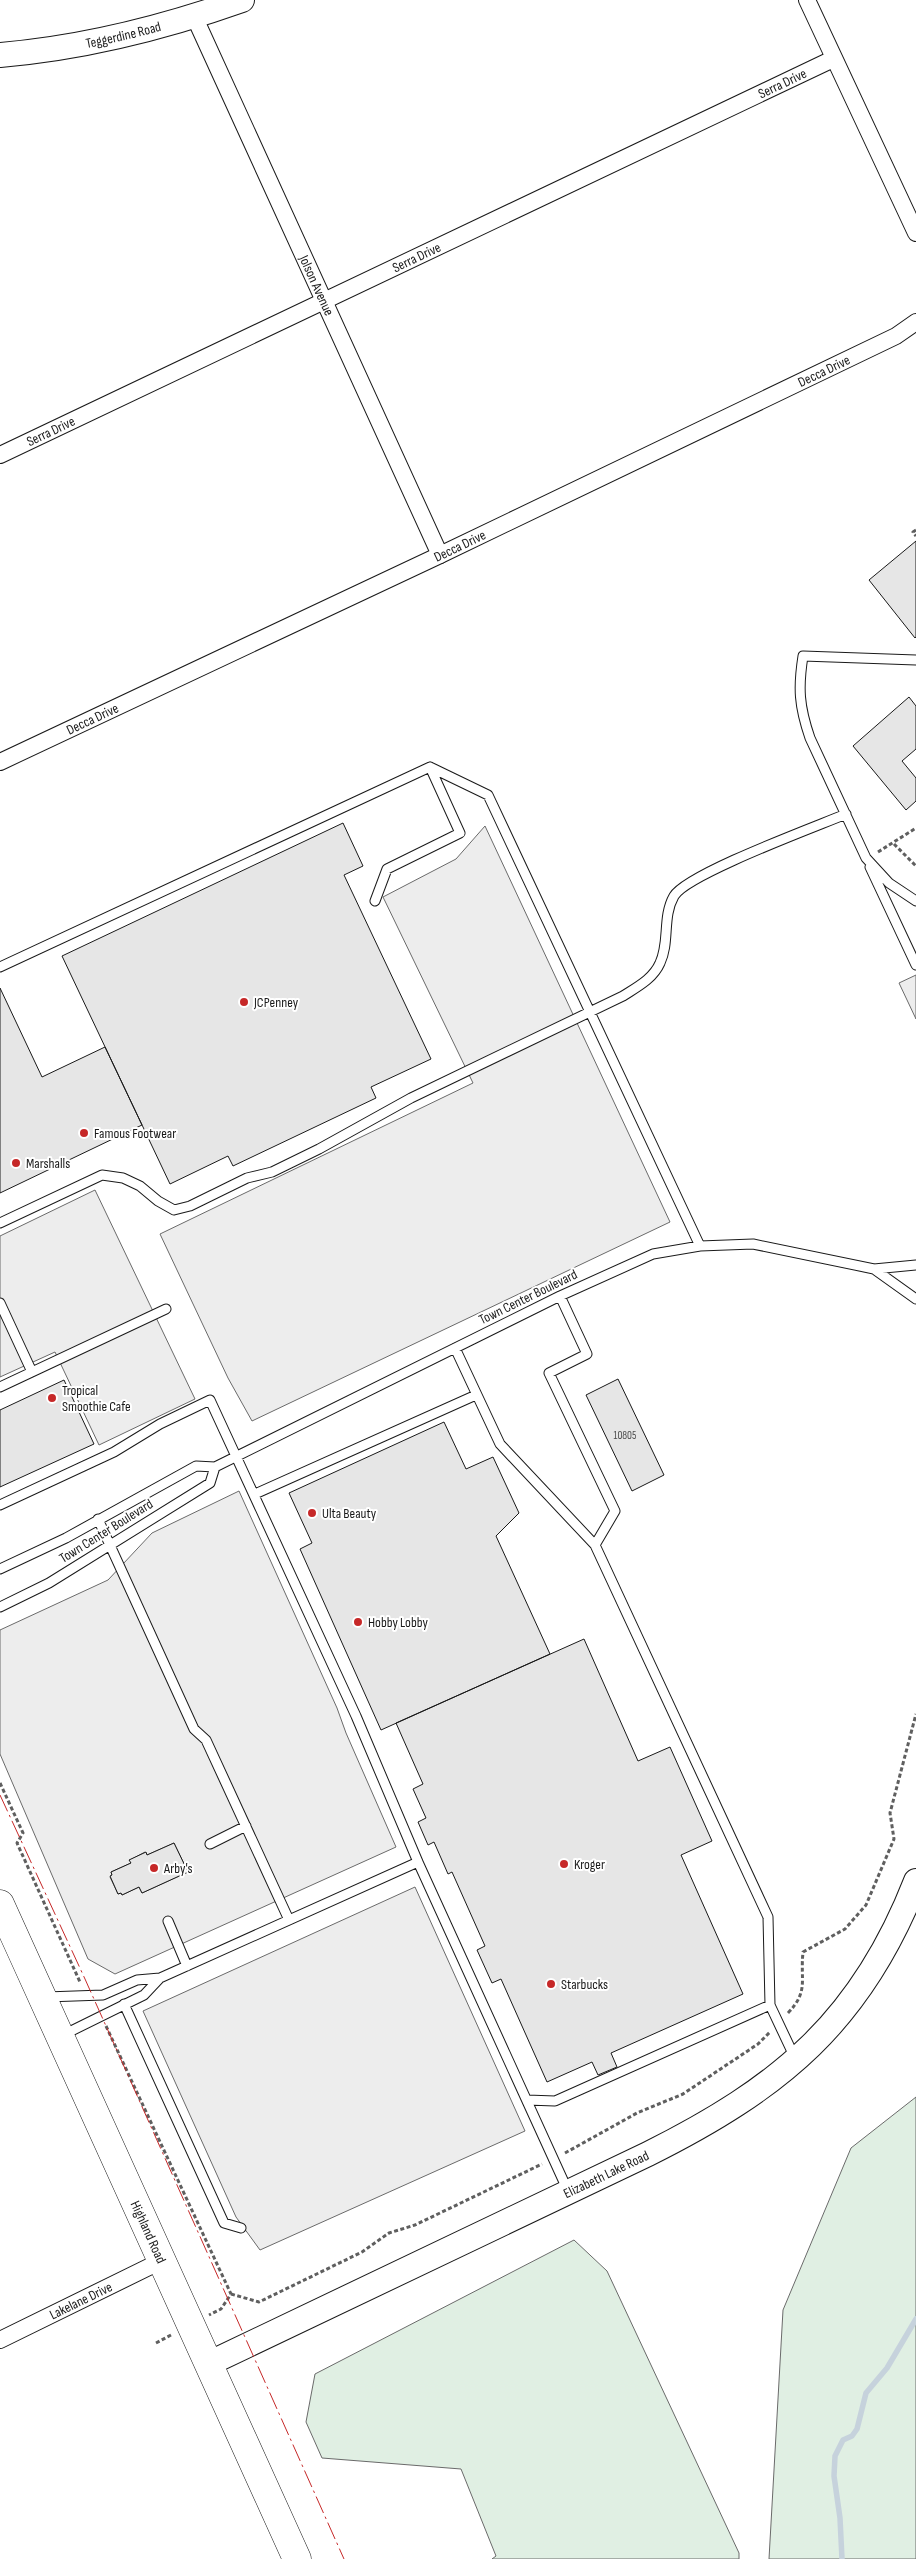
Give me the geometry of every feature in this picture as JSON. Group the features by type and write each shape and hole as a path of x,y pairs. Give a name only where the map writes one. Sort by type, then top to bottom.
{"highway":[{"name":"Highland Road","path":"0,1904 297,2559"}],"street":[{"name":"Teggerdine Road","path":"0,55 87,43 194,16 242,0"},
{"path":"807,0 916,233"},
{"name":"Jolson Avenue","path":"194,16 440,555"},
{"name":"Serra Drive","path":"0,455 834,60"},
{"name":"Decca Drive","path":"0,762 440,555 896,336 916,322"},
{"name":"Elizabeth Lake Road","path":"208,2364 569,2191 714,2119 796,2062 837,2019 873,1969 894,1931 916,1881"},
{"name":"Lakelane Drive","path":"0,2340 161,2261"}],"lane":[{"path":"916,660 803,656 798,688 803,718 916,965"},
{"path":"375,901 387,869 460,833 430,768"},
{"path":"0,967 430,768 488,795 700,1246"},
{"path":"0,1223 102,1175 123,1178 140,1186 158,1201 174,1210 190,1206 247,1178 272,1172 319,1149 411,1098 591,1013 648,980 660,963 667,913 675,895 696,878 846,814"},
{"path":"866,858 889,883 916,901"},
{"name":"Town Center Boulevard","path":"0,1569 66,1538 196,1466 215,1467 560,1296 653,1254 700,1246 753,1244 874,1269 916,1265"},
{"name":"Town Center Boulevard","path":"874,1269 916,1300"},
{"path":"560,1296 587,1354 549,1373 615,1511 596,1545"},
{"path":"0,1303 32,1372"},
{"path":"0,1387 166,1309"},
{"path":"455,1348 500,1444 596,1545 768,1917 770,2005 796,2062"},
{"path":"255,1494 476,1394"},
{"path":"0,1505 114,1452 160,1424 210,1400 356,1716 418,1862 569,2191"},
{"name":"Town Center Boulevard","path":"0,1607 49,1583 210,1483 215,1467"},
{"path":"98,1519 194,1729 206,1740 288,1920"},
{"path":"210,1844 246,1826"},
{"path":"42,1997 103,1995 137,1980 160,1978 418,1862"},
{"path":"168,1921 187,1966"},
{"path":"60,2036 144,1995 160,1978"},
{"path":"124,2004 224,2223 241,2228"},
{"path":"527,2100 555,2102 770,2005"}],"path":[{"path":"916,530 913,532 916,536"},
{"path":"866,858 894,844 916,828"},
{"path":"894,844 916,866"},
{"path":"0,1783 23,1833 17,1843 82,1986"},
{"path":"105,2024 231,2294 222,2309"}],"green space":[{"path":"916,2097 916,2559 769,2559 783,2310 851,2148"},
{"path":"574,2240 607,2271 739,2553 739,2559 492,2559 496,2556 461,2469 322,2458 306,2422 315,2374"}],"shaded area":[{"path":"485,826 670,1222 252,1421 228,1378 160,1234 473,1083 383,897 456,859"},
{"path":"916,975 916,1019 899,983"},
{"path":"95,1190 195,1399 99,1445 55,1352 0,1377 0,1236"},
{"path":"239,1491 337,1708 396,1847 115,1974 88,1959 0,1754 0,1630 108,1580 152,1533","holes":["174,1843 188,1872 142,1893 139,1887 122,1895 121,1893 118,1894 110,1877 112,1875 111,1872 131,1863 130,1860 145,1852 147,1855"]},
{"path":"415,1887 525,2131 260,2250 236,2217 143,2011"}],"building":[{"path":"916,541 916,637 915,638 869,580"},
{"path":"909,697 916,706 916,749 902,761 916,778 916,801 906,810 853,746"},
{"name":"JCPenney","path":"343,823 363,866 344,875 431,1059 371,1087 376,1098 233,1166 228,1156 170,1184 62,956"},
{"path":"0,988 42,1077 105,1047 142,1125 0,1193"},
{"path":"618,1379 664,1475 632,1491 586,1395"},
{"path":"64,1380 94,1444 0,1487 0,1410"},
{"path":"444,1422 466,1469 493,1457 519,1513 496,1536 550,1654 381,1730 300,1549 312,1543 289,1493"},
{"name":"Kroger","path":"584,1639 638,1761 670,1747 712,1841 681,1855 743,1994 611,2053 617,2067 598,2075 592,2062 547,2082 501,1979 492,1983 477,1950 485,1946 452,1872 448,1874 434,1842 428,1845 418,1822 426,1818 413,1789 423,1784 396,1723"},
{"name":"Arby's","path":"174,1843 188,1872 142,1893 139,1887 122,1895 121,1893 118,1894 110,1876 112,1875 111,1872 131,1863 129,1860 146,1852 147,1855"}],"waterway":[{"path":"842,2559 840,2518 834,2476 835,2456 843,2440 852,2436 857,2429 866,2393 887,2368 916,2319"}],"power":[{"path":"0,1795 85,1979 344,2559"}],"place":[{"name":"JCPenney","path":"244,1002"},
{"name":"Famous Footwear","path":"84,1133"},
{"name":"Marshalls","path":"16,1163"},
{"name":"Tropical Smoothie Cafe","path":"52,1398"},
{"name":"Ulta Beauty","path":"312,1513"},
{"name":"Hobby Lobby","path":"358,1622"},
{"name":"Kroger","path":"564,1864"},
{"name":"Arby's","path":"154,1868"},
{"name":"Starbucks","path":"551,1984"}]}
